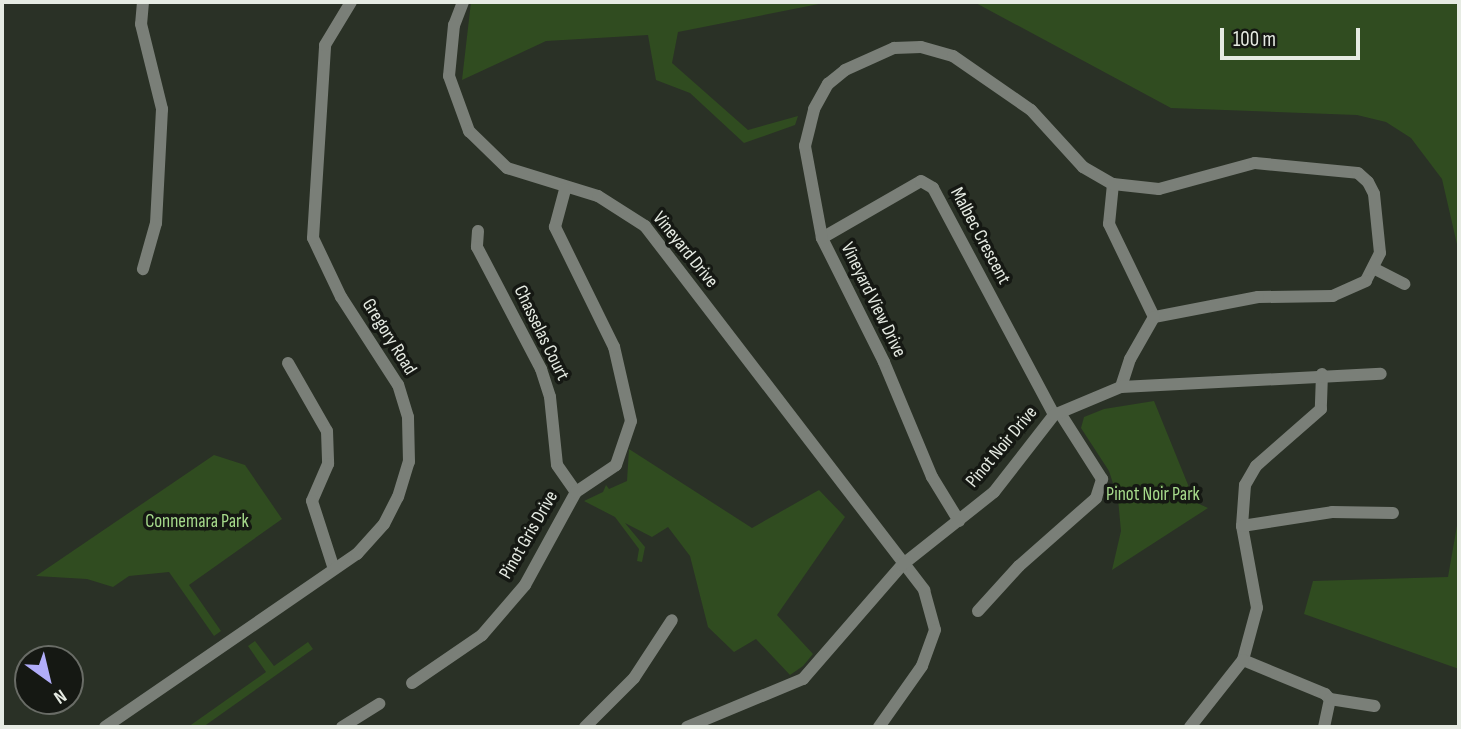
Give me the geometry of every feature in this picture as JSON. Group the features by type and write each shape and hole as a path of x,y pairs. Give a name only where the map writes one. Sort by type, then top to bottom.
{"street":[{"path":"143,2 141,24 162,109 156,223 143,269"},
{"name":"Gregory Road","path":"105,727 357,554 384,524 409,462 408,416 398,385 341,298 313,238 325,45 351,2"},
{"name":"Vineyard Drive","path":"463,2 454,25 449,76 469,131 507,168 565,189 598,196 645,226 902,565 924,590 935,630 922,666 878,727"},
{"name":"Vineyard View Drive","path":"959,521 932,477 884,362 822,238 805,146 814,109 828,85 845,70 894,48 921,47 953,56 1031,110 1083,167 1113,184 1159,189 1255,163 1357,173 1374,194 1380,253 1375,269"},
{"name":"Malbec Crescent","path":"822,238 921,181 933,188 1057,414"},
{"path":"1113,184 1109,224 1154,317"},
{"name":"Pinot Gris Drive","path":"412,683 482,635 525,585 576,492 616,465 631,421 614,347 555,227 565,189"},
{"name":"Chasselas Court","path":"478,230 477,247 541,369 550,397 557,465 576,492"},
{"path":"1121,387 1129,359 1154,317 1258,296 1333,296 1353,291 1375,269 1404,284"},
{"path":"288,363 327,431 328,464 312,501 334,569"},
{"path":"1190,727 1243,660 1257,608 1242,526 1245,485 1255,466 1321,409 1322,374"},
{"name":"Pinot Noir Drive","path":"687,727 803,679 902,565 994,492 1057,414 1121,387 1322,374 1381,374"},
{"path":"978,611 1019,566 1096,498 1102,479 1057,414"},
{"path":"1242,526 1332,512 1393,513"},
{"path":"585,727 635,678 672,620"},
{"path":"1243,660 1302,682 1330,699 1374,706"},
{"path":"1324,727 1330,699"},
{"path":"342,727 379,704"}],"green space":[{"path":"471,2 829,2 678,32 672,63 748,130 798,116 795,125 744,143 690,93 656,80 648,35 546,41 462,80"},
{"path":"974,2 1453,2 1459,6 1459,253 1442,179 1411,138 1386,122 1357,115 1171,108"},
{"name":"Pinot Noir Park","path":"1154,401 1195,502 1208,508 1112,570 1121,531 1118,499 1109,471 1081,428 1084,417 1104,409"},
{"path":"629,449 752,528 819,490 845,517 777,615 813,654 803,666 790,675 756,639 734,652 708,627 690,556 668,527 652,537 625,523 645,547 642,562 637,561 639,549 615,517 584,501 603,492 606,485 609,489 627,481"},
{"name":"Connemara Park","path":"214,455 245,465 282,519 189,585 221,631 214,636 169,572 129,576 113,587 87,579 36,576"},
{"path":"1459,514 1459,669 1304,614 1313,581 1448,577"},
{"path":"255,641 274,666 308,642 313,649 203,727 188,727 266,672 248,646"}]}
